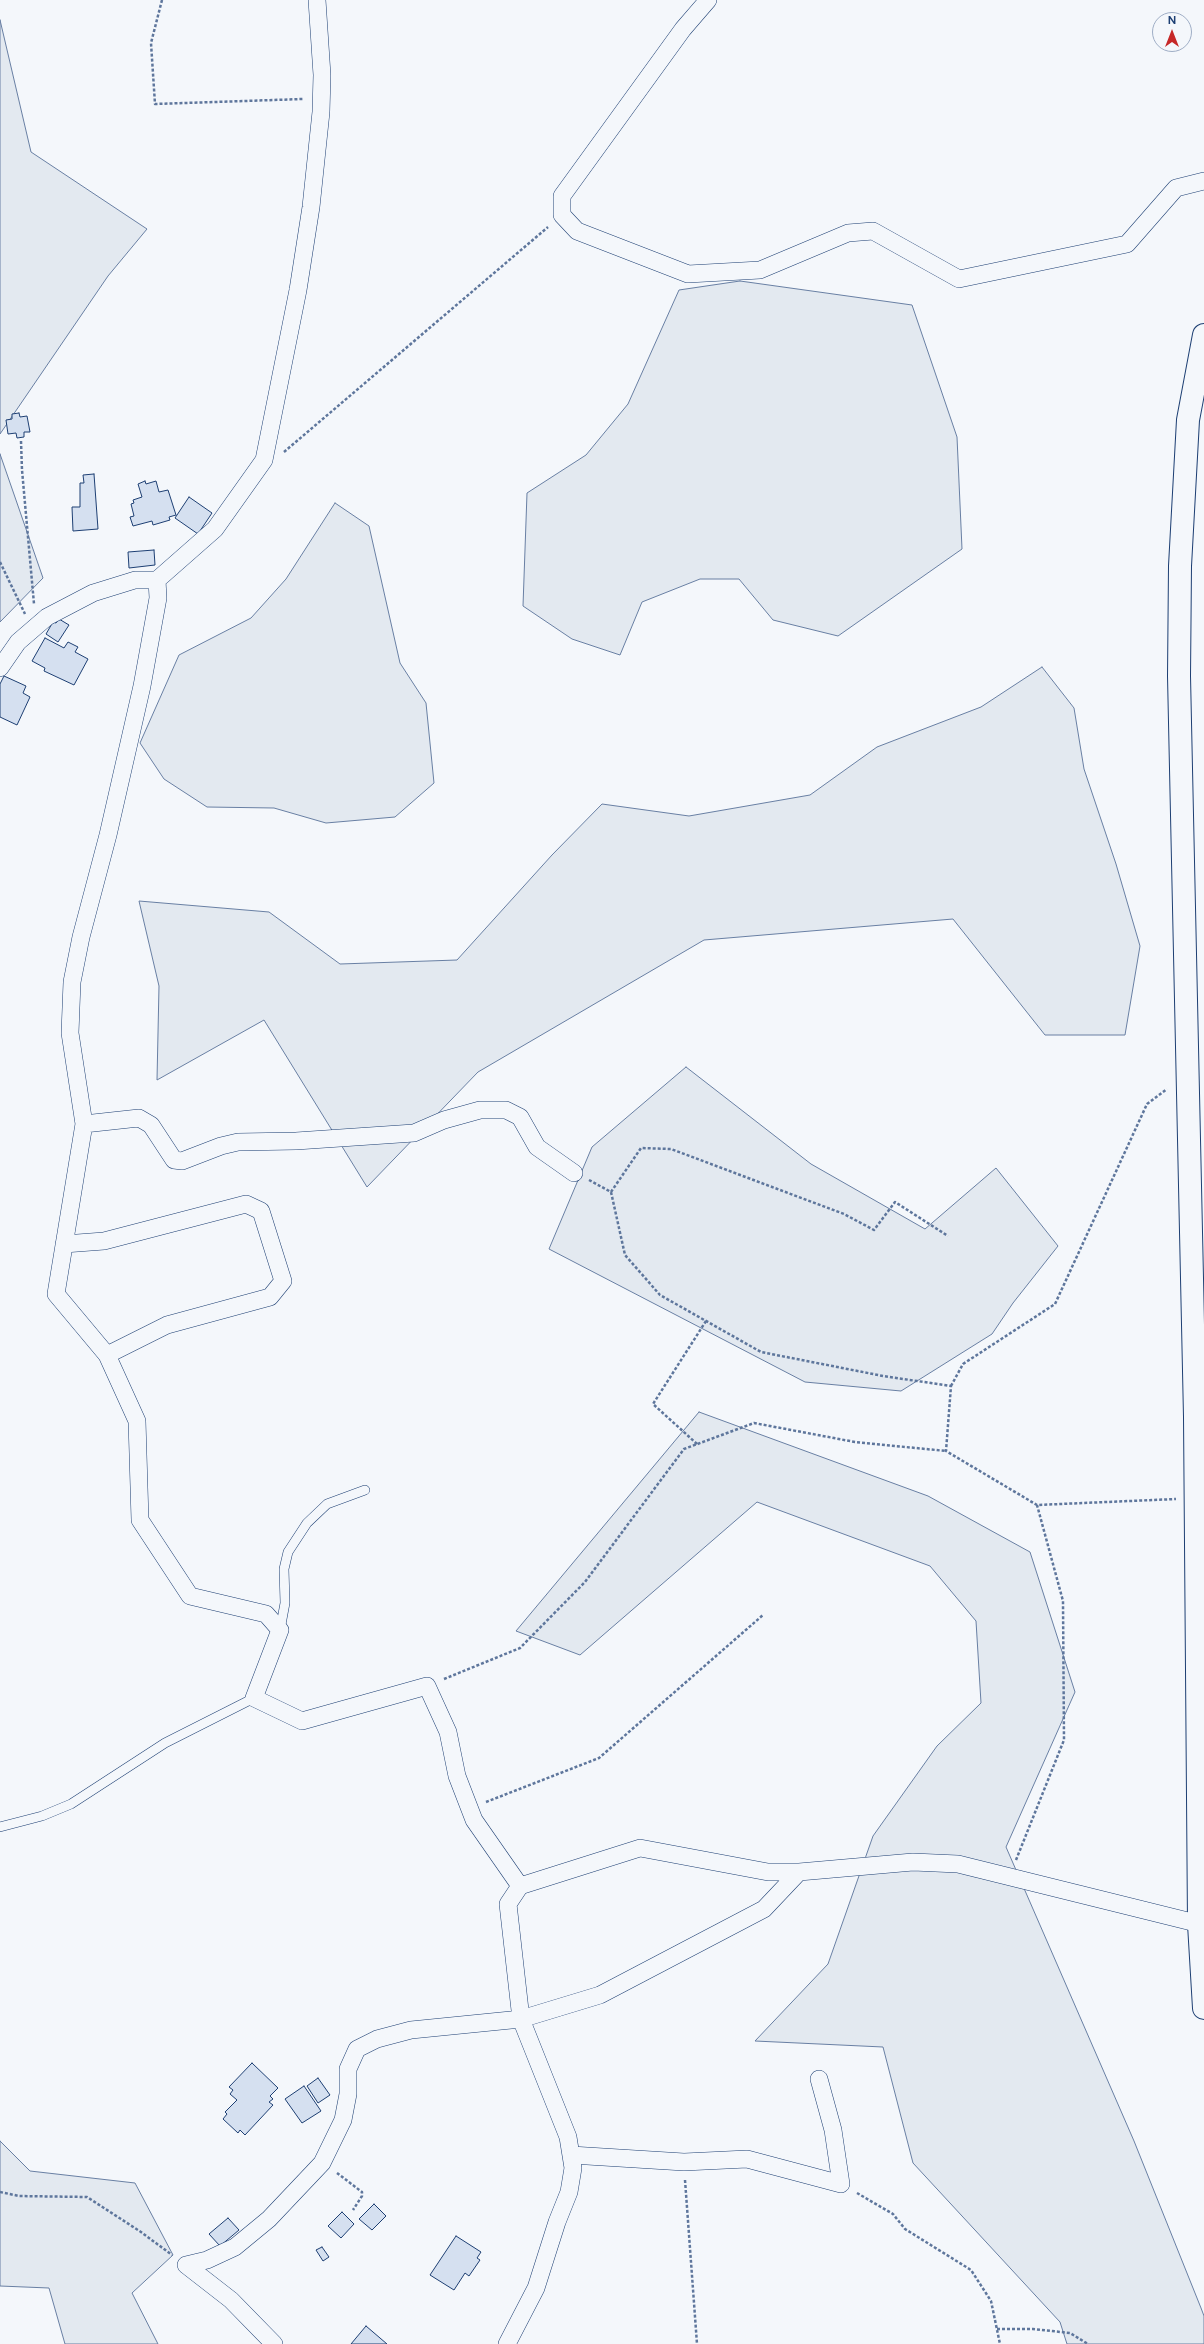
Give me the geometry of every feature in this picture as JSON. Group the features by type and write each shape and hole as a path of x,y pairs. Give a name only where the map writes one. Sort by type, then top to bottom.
{"street":[{"path":"0,668 18,642 47,617 93,593 135,580 157,580 215,529 264,460 305,249 322,99 321,46 317,0"},
{"path":"708,0 683,29 562,196 562,215 577,231 688,274 760,270 848,233 873,231 959,279 1127,244 1176,188 1204,181"},
{"path":"1204,335 1188,420 1180,566 1179,676 1196,1498 1201,1924 1204,2008"},
{"path":"157,580 158,598 142,686 108,835 81,937 72,982 70,1033 84,1124 56,1294 107,1355 137,1421 140,1520 190,1596 266,1614 280,1630 254,1698 302,1721 427,1686 448,1732 457,1776 474,1820 520,1886"},
{"path":"84,1124 139,1118 151,1125 174,1160 182,1161 238,1142 296,1141 414,1133 444,1120 480,1110 506,1110 520,1117 537,1146 574,1173"},
{"path":"64,1244 104,1241 246,1204 261,1211 283,1281 270,1297 167,1325 107,1355"},
{"path":"507,2344 536,2288 557,2222 570,2192 573,2168 568,2137 521,2019 508,1904 520,1886 640,1848 768,1872 799,1872 913,1862 958,1864 1201,1924"},
{"path":"186,2265 207,2260 235,2247 269,2219 322,2163 343,2120 348,2094 348,2069 357,2049 377,2039 411,2030 521,2019 600,1995 764,1909 799,1872"},
{"path":"571,2154 684,2162 748,2159 841,2184 833,2130 819,2079"},
{"path":"186,2265 231,2300 274,2344"}],"lane":[{"path":"280,1630 285,1603 284,1569 288,1552 307,1523 327,1504 365,1490"},
{"path":"0,1827 42,1816 71,1804 165,1743 254,1698"}],"path":[{"path":"162,0 152,43 155,104 322,99"},
{"path":"264,460 281,455 562,215"},
{"path":"21,441 34,628"},
{"path":"0,562 34,628"},
{"path":"946,1451 952,1386 963,1364 1055,1304 1147,1104 1188,1073"},
{"path":"948,1236 895,1202 874,1230 844,1214 671,1149 641,1148 611,1192 625,1255 660,1295 761,1352 883,1376 952,1386"},
{"path":"574,1173 611,1192"},
{"path":"697,1444 653,1404 706,1321"},
{"path":"427,1686 520,1648 585,1582 684,1449 754,1423 855,1442 946,1451 1036,1505 1196,1498"},
{"path":"1010,1877 1064,1740 1063,1601 1036,1505"},
{"path":"469,1808 599,1758 763,1615"},
{"path":"684,2162 697,2344"},
{"path":"322,2163 362,2192 362,2196 353,2210"},
{"path":"841,2184 893,2214 905,2229 971,2270 991,2301 1000,2344"},
{"path":"0,2192 19,2196 87,2197 141,2232 186,2265"},
{"path":"997,2329 1033,2329 1070,2332 1088,2344"}],"shaded area":[{"path":"0,20 31,152 147,229 108,276 0,434"},
{"path":"740,281 912,305 957,437 962,549 838,636 773,620 739,579 700,579 642,602 620,655 572,639 523,606 527,493 586,455 628,404 679,290"},
{"path":"0,454 43,578 0,622"},
{"path":"335,503 369,526 400,663 426,703 434,783 395,817 326,823 274,808 207,807 164,779 140,743 179,655 251,618 286,579"},
{"path":"1042,667 1074,708 1084,769 1116,864 1140,946 1125,1035 1045,1035 953,919 704,940 478,1072 367,1187 264,1020 157,1080 159,986 139,901 269,912 340,964 457,960 552,855 602,804 689,816 810,795 877,747 981,707"},
{"path":"686,1067 811,1164 925,1229 996,1168 1058,1246 1013,1303 992,1334 901,1391 805,1382 549,1249 592,1147"},
{"path":"699,1412 928,1496 1030,1552 1075,1692 1006,1847 1134,2141 1201,2308 1204,2316 1204,2344 1067,2344 1060,2322 913,2163 883,2047 755,2041 828,1964 873,1836 937,1746 981,1703 976,1621 930,1566 757,1502 580,1655 516,1631"},
{"path":"0,2141 30,2171 135,2183 173,2255 132,2293 158,2344 65,2344 49,2288 0,2286"}],"building":[{"path":"19,413 20,417 27,416 30,432 24,432 24,437 17,438 16,433 8,434 6,420 12,419 12,414"},
{"path":"94,474 98,529 73,531 72,507 80,507 80,483 84,483 83,475"},
{"path":"145,481 146,484 156,481 159,492 168,490 176,515 169,517 170,520 153,525 152,521 133,526 130,517 134,516 131,504 134,503 133,500 142,497 138,484"},
{"path":"189,497 212,513 198,534 175,518"},
{"path":"154,550 155,565 129,568 128,552"},
{"path":"59,619 69,625 58,642 46,634 53,622 56,623"},
{"path":"45,638 64,648 68,642 78,647 75,652 88,659 74,685 44,671 45,668 32,661"},
{"path":"4,676 26,686 23,693 30,697 17,725 0,717 0,684"},
{"path":"252,2063 278,2088 270,2096 273,2099 269,2102 273,2105 245,2135 240,2130 238,2133 223,2119 227,2114 225,2112 237,2100 230,2094 233,2090 229,2087"},
{"path":"318,2078 330,2095 318,2103 307,2086"},
{"path":"304,2086 321,2111 302,2123 285,2099"},
{"path":"374,2204 386,2216 372,2230 359,2219"},
{"path":"342,2212 354,2224 341,2238 328,2226"},
{"path":"228,2218 239,2230 220,2246 209,2234"},
{"path":"456,2236 481,2252 477,2258 480,2260 469,2276 465,2273 454,2290 430,2275"},
{"path":"322,2247 329,2257 323,2261 316,2250"},
{"path":"366,2326 387,2344 351,2344"}]}
